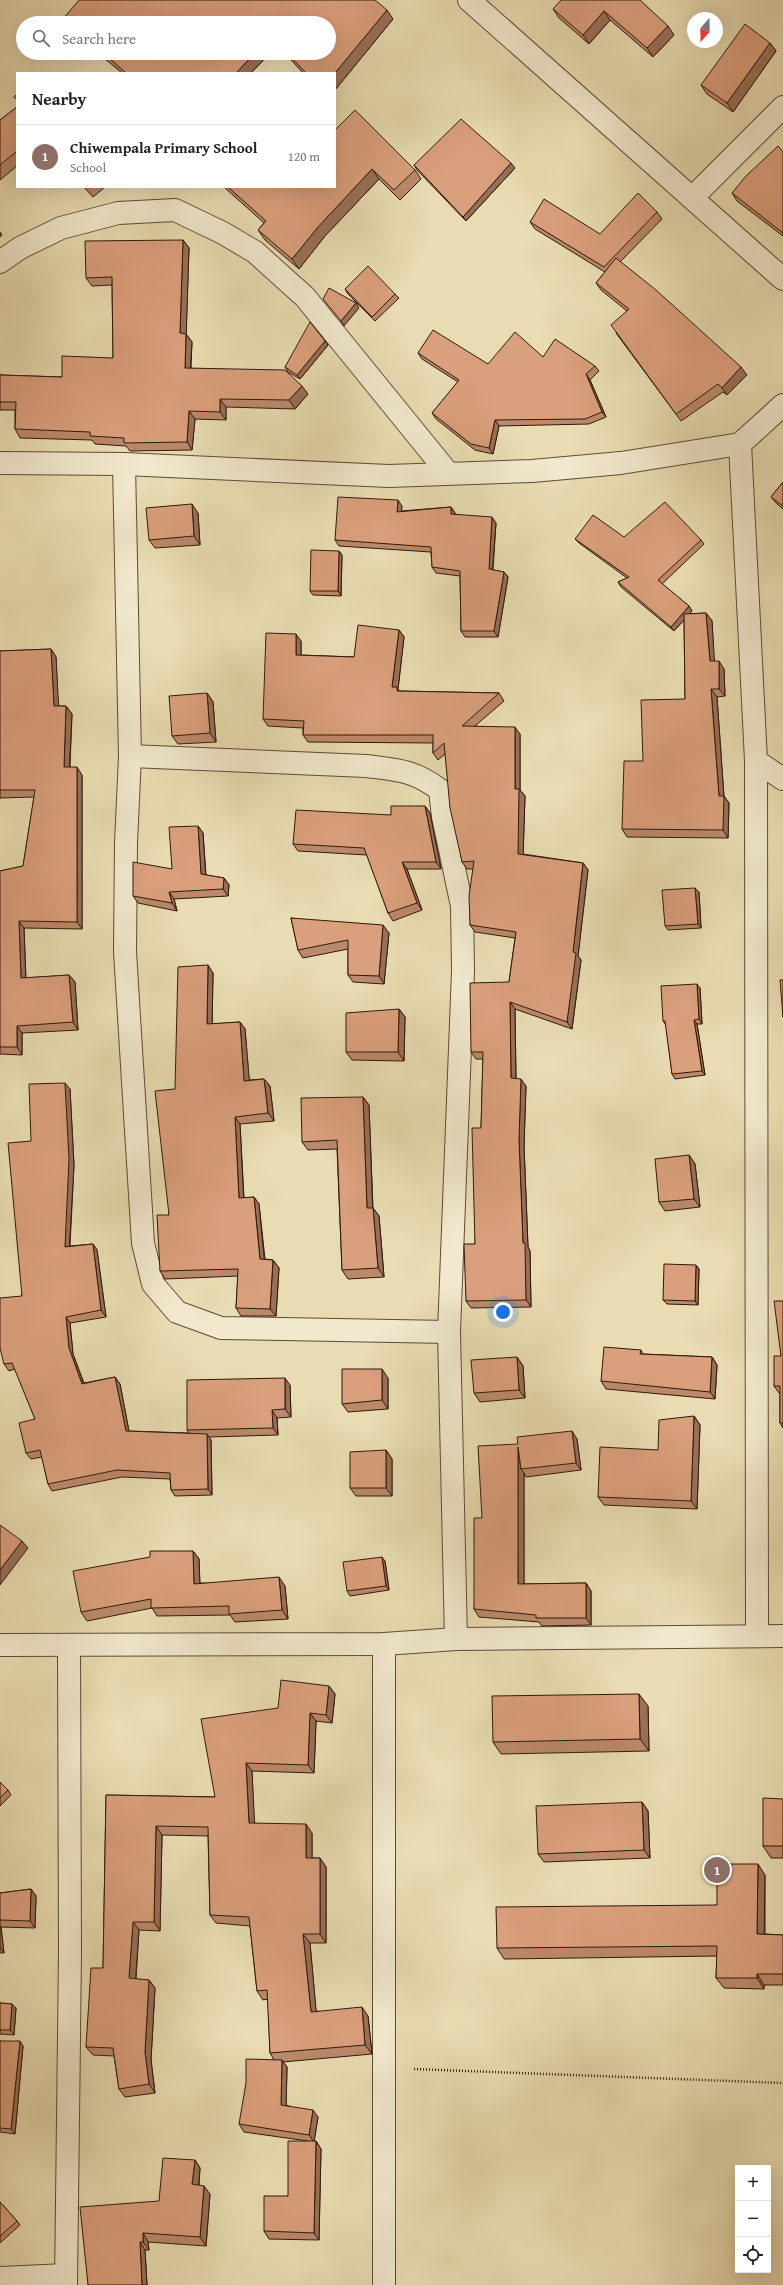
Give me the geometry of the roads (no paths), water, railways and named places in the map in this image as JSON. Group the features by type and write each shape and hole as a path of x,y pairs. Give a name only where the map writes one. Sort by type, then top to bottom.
{"street":[{"path":"469,0 783,279"},
{"path":"692,197 783,107"},
{"path":"0,262 20,248 61,228 118,212 175,210 210,226 255,252 305,297 448,473"},
{"path":"0,463 124,464 389,476 532,471 621,463 740,444 783,405"},
{"path":"740,444 756,760 757,1636"},
{"path":"124,464 130,756 126,843 125,952 143,1243 153,1284 177,1312 221,1328 449,1332"},
{"path":"130,756 366,766 401,770 424,777 440,790 443,817 462,906 463,971 449,1332 456,1639"},
{"path":"756,760 783,779"},
{"path":"0,1645 384,1644 456,1639 783,1636"},
{"path":"384,1644 384,2285"},
{"path":"0,2278 66,2280 70,1953 69,1646"}],"place":[{"name":"Chiwempala Primary School","path":"717,1870"}]}
